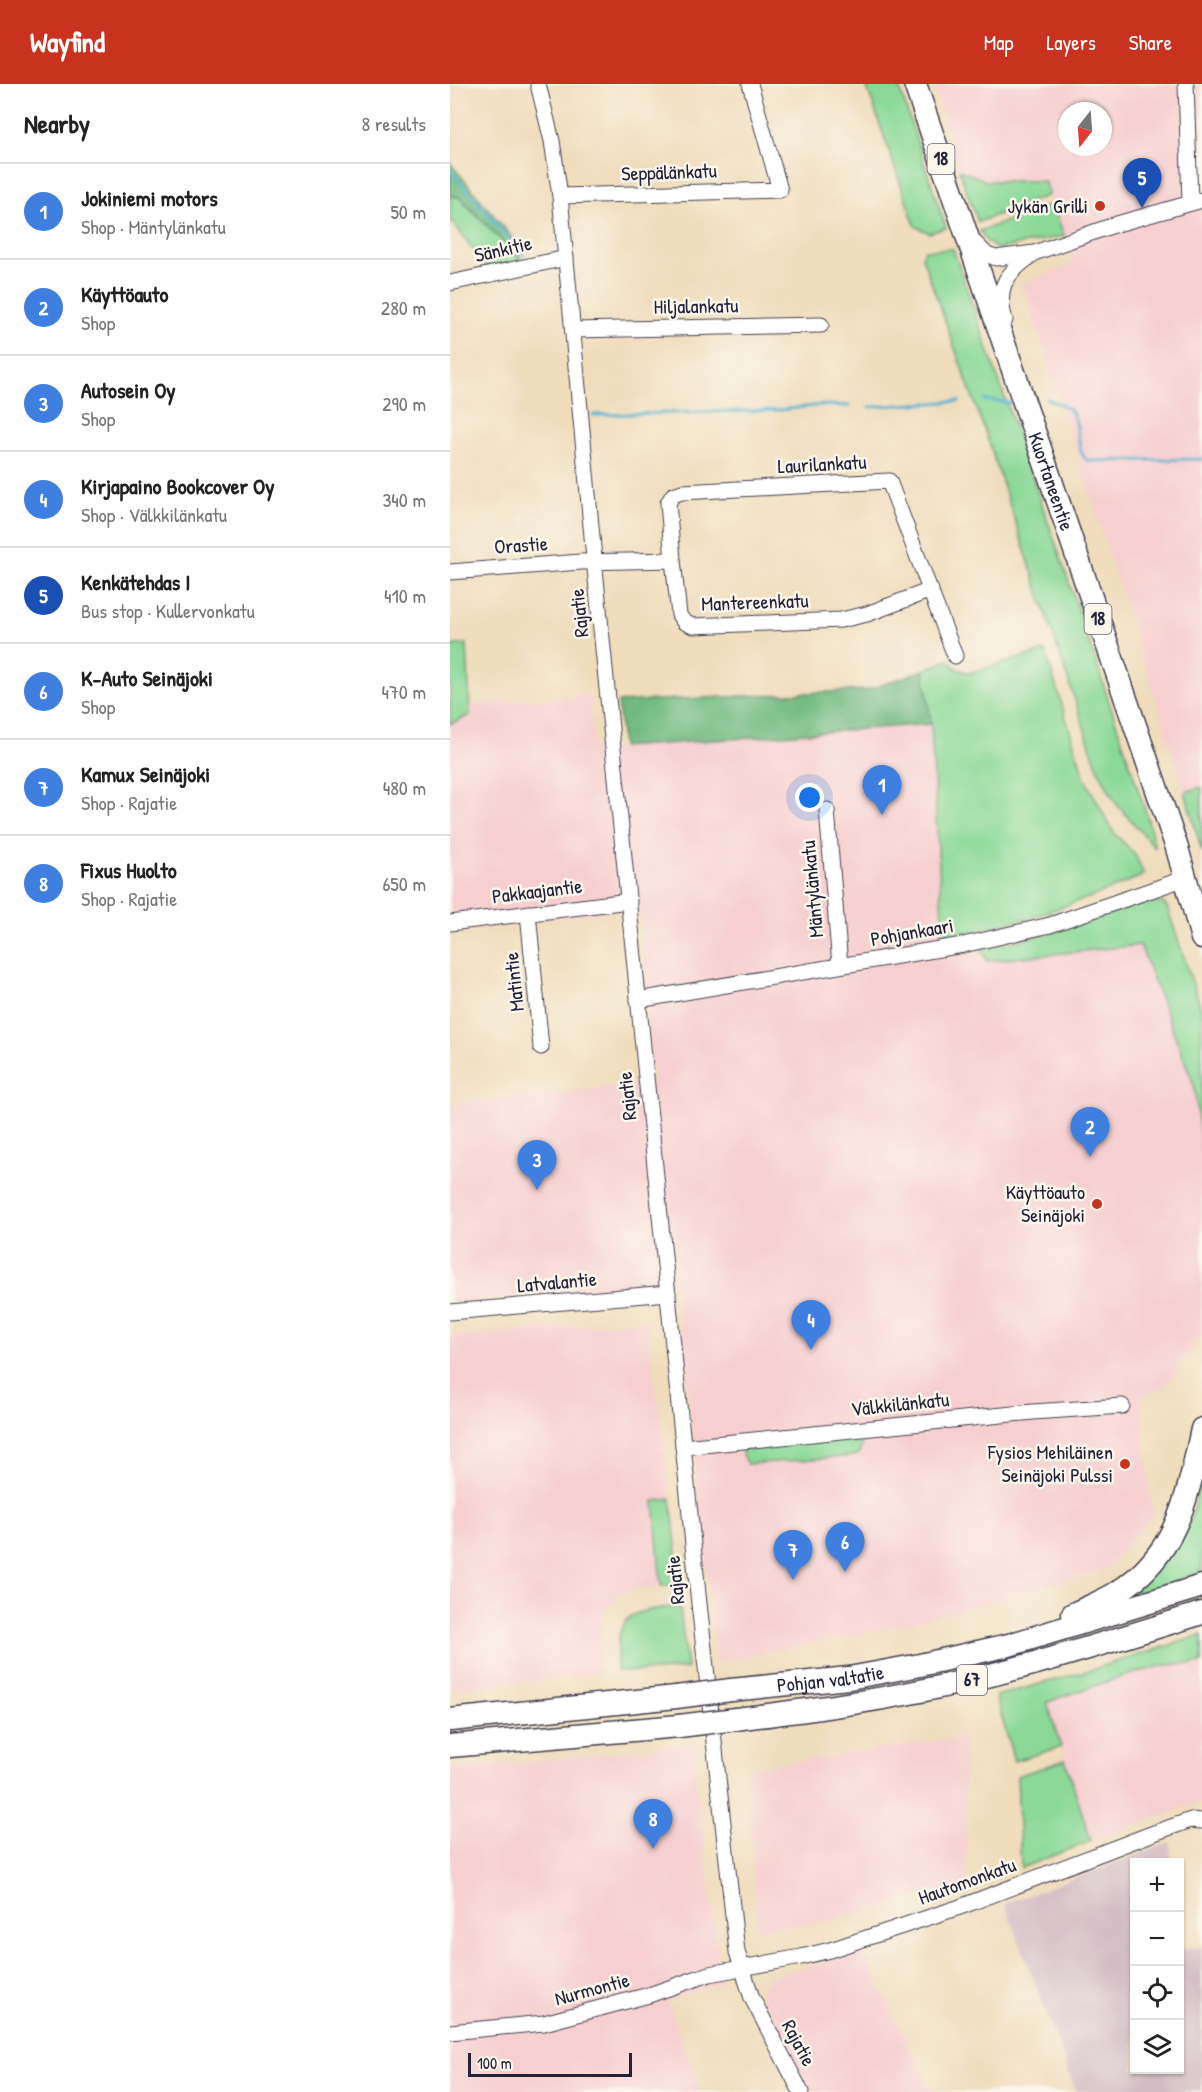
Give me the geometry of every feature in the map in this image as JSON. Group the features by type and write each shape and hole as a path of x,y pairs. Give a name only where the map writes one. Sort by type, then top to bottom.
{"highway":[{"name":"Kuortaneentie","path":"915,84 1185,878 1202,938"},
{"name":"Kuortaneentie","path":"1185,878 1202,910"},
{"path":"1009,1645 1119,1591 1152,1562 1171,1535 1184,1507 1202,1429"},
{"name":"Pohjan valtatie","path":"450,1720 849,1678 1009,1645 1202,1586"},
{"name":"Pohjan valtatie","path":"450,1746 679,1726 856,1704 1000,1673 1202,1613"},
{"path":"450,1710 676,1696"}],"street":[{"name":"Rajatie","path":"538,84 552,141 560,196 628,901 736,1952 752,1998 801,2092"},
{"name":"Seppälänkatu","path":"560,196 780,190 750,84"},
{"path":"967,235 978,248 996,258 1034,253 1117,224 1196,201 1185,84"},
{"path":"1010,361 1012,340 1001,305 1002,292 1005,279 1014,268 1034,253"},
{"name":"Sänkitie","path":"450,283 566,258"},
{"name":"Hiljalankatu","path":"573,330 821,325"},
{"name":"Laurilankatu","path":"673,560 668,503 673,495 682,492 889,482 955,656"},
{"path":"594,561 673,560"},
{"name":"Mantereenkatu","path":"673,560 679,615 684,622 693,626 841,620 867,614 931,590"},
{"name":"Orastie","path":"450,572 594,561"},
{"name":"Mäntylänkatu","path":"827,810 840,965"},
{"name":"Pohjankaari","path":"638,1000 963,945 1050,925 1185,878"},
{"name":"Pakkaajantie","path":"450,923 628,901"},
{"name":"Matintie","path":"528,914 542,1047"},
{"name":"Latvalantie","path":"450,1312 668,1293"},
{"name":"Välkkilänkatu","path":"683,1447 1033,1412 1122,1406"},
{"name":"Hautomonkatu","path":"741,1968 830,1950 960,1907 1191,1820 1202,1821"},
{"name":"Nurmontie","path":"450,2032 544,2023 649,1995 709,1974 741,1968"}],"shaded area":[{"path":"933,84 1202,84 1202,787 1185,792 1022,283 1073,264 1044,181 987,181 959,170"},
{"path":"589,695 595,750 931,724 944,959 1150,923 1202,1055 1202,1334 1162,1389 1140,1396 1153,1515 1105,1570 904,1625 716,1663 676,1285 450,1303 450,1104 653,1083 639,908 450,932 450,724 470,715 469,705"},
{"path":"647,1320 671,1499 654,1501 661,1586 637,1588 621,1594 604,1612 596,1671 585,1676 450,1689 450,1337"},
{"path":"1202,1663 1202,1804 1196,1803 1091,1841 1047,1702 1165,1665"},
{"path":"964,1737 967,1882 830,1921 756,1930 747,1768"},
{"path":"692,1745 721,1982 667,2001 700,2092 450,2092 450,1769"},
{"path":"1170,1842 1172,1858 1130,1858 1130,2074 1184,2074 1184,1949 1202,1947 1202,2092 1076,2092 1005,1904"},
{"path":"861,1951 933,2092 810,2092 762,2002 760,1989 767,1978"}],"green space":[{"path":"866,84 898,84 946,228 929,233 915,226"},
{"path":"450,163 515,241 521,260 459,197 450,196"},
{"path":"959,170 987,181 1044,181 1049,195 978,222"},
{"path":"450,196 459,197 521,260 488,269 450,219"},
{"path":"1053,204 1064,236 997,249 986,241 980,231"},
{"path":"953,249 1081,617 1147,816 1155,848 1115,802 1098,769 988,440 922,257 925,250"},
{"path":"467,644 470,715 450,724 450,646"},
{"path":"1045,651 1085,779 1114,833 1135,854 1144,875 1094,896 1027,919 943,938 931,724 924,670 948,660 957,669 969,673"},
{"path":"924,670 931,724 622,747 618,702 867,690"},
{"path":"1202,787 1202,852 1185,792"},
{"path":"1162,902 1167,907 1202,1011 1202,1149 1194,1085 1140,945 987,961 981,949 1051,933 1139,905"},
{"path":"862,1437 860,1453 854,1456 747,1464 742,1454 742,1449"},
{"path":"1202,1468 1202,1572 1134,1595 1130,1594 1165,1559 1181,1538 1194,1509"},
{"path":"671,1499 678,1581 673,1585 661,1586 654,1501"},
{"path":"671,1607 680,1608 687,1668 617,1671 619,1638 625,1622 642,1612"},
{"path":"1202,1635 1202,1663 1165,1665 1047,1702 1061,1747 1014,1761 996,1696 1087,1671"},
{"path":"1065,1760 1091,1841 1021,1868 1017,1776"}],"waterway":[{"path":"450,171 524,255"},
{"path":"1047,399 1070,410 1074,416 1081,450 1088,461 1202,459"},
{"path":"985,400 1011,403"},
{"path":"869,407 959,401"},
{"path":"593,415 780,410 822,405 849,406"}],"place":[{"name":"Jykän Grilli","path":"1100,206"},
{"name":"Kenkätehdas I","path":"1142,208"},
{"name":"Jokiniemi motors","path":"882,815"},
{"name":"Käyttöauto","path":"1090,1157"},
{"name":"Autosein Oy","path":"537,1190"},
{"name":"Käyttöauto Seinäjoki","path":"1097,1204"},
{"name":"Kirjapaino Bookcover Oy","path":"811,1350"},
{"name":"Fysios Mehiläinen Seinäjoki Pulssi","path":"1125,1464"},
{"name":"K-Auto Seinäjoki","path":"845,1572"},
{"name":"Kamux Seinäjoki","path":"793,1580"},
{"name":"Fixus Huolto","path":"653,1849"}]}
